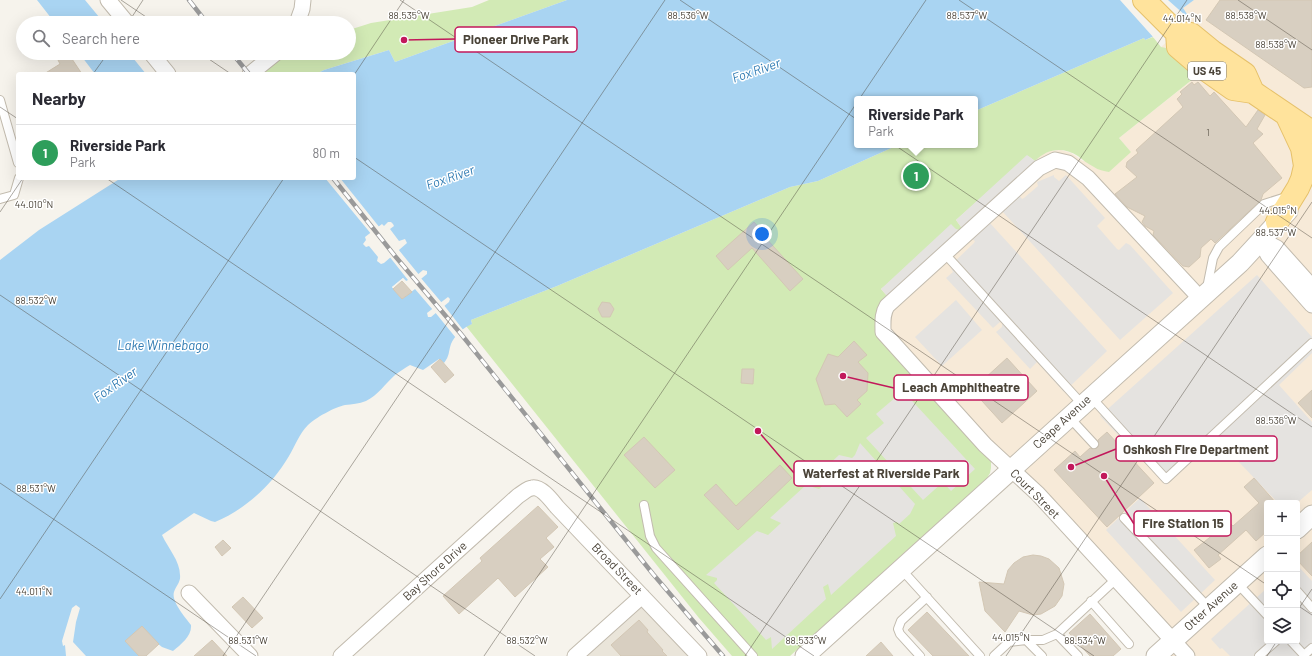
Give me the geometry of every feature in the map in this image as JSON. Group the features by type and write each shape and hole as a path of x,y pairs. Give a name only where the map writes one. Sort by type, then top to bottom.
{"main road":[{"name":"US 45","path":"1144,0 1176,33 1191,34 1213,52 1245,74 1253,92 1286,116 1312,132"},
{"path":"1277,222 1304,189 1302,179 1305,166 1302,148 1286,116"}],"street":[{"path":"108,0 121,16"},
{"path":"300,16 303,0"},
{"path":"157,60 166,72"},
{"path":"252,72 267,60"},
{"path":"944,254 1039,168 1055,160 1060,160 1068,163 1088,178 1203,295"},
{"name":"Ceape Avenue","path":"806,656 901,568 1240,263 1260,239 1277,222"},
{"path":"1260,239 1277,248 1312,287"},
{"path":"1260,239 1268,256 1312,305"},
{"name":"Court Street","path":"944,254 887,306 882,321 883,332 985,445 1038,494 1188,656"},
{"name":"Broad Street","path":"531,488 536,488 546,496 699,656"},
{"name":"Bay Shore Drive","path":"340,656 518,496 531,488"},
{"path":"1300,526 1312,515"},
{"name":"Otter Avenue","path":"1156,656 1264,559"},
{"path":"190,593 250,656"},
{"path":"575,656 642,596"}],"lane":[{"path":"0,100 16,156"},
{"path":"0,199 14,195 18,180"},
{"path":"1203,295 1213,258 1220,247 1264,204 1304,189"},
{"path":"944,254 1080,406 1166,479 1312,343"},
{"path":"1080,406 1094,444"},
{"path":"644,505 650,536 656,548 753,656"},
{"path":"1124,518 1209,608"},
{"path":"901,568 980,656"},
{"path":"994,656 1009,642 1043,640 1057,634 1116,579"},
{"path":"1237,583 1264,612"},
{"path":"1300,594 1312,608"},
{"path":"920,656 900,634 898,629 901,621 927,597"},
{"path":"1091,601 1129,644"},
{"path":"1057,634 1078,656"},
{"path":"1026,640 1042,656"},
{"path":"1259,656 1273,644"},
{"path":"1294,644 1304,656 1312,648"}],"shaded area":[{"path":"1194,0 1312,0 1312,656 1156,656 1173,641 883,332 881,289 1027,155 1034,161 1050,151 1061,150 1071,153 1083,161 1131,152 1119,138 1197,76 1161,47 1191,21 1183,8"},
{"path":"1027,155 1035,161 961,229 956,220"},
{"path":"1054,175 1054,177 1059,181 1066,175 1105,218 1097,226 1117,249 1119,250 1126,243 1130,245 1173,293 1120,340 1002,211 1019,195 1022,199 1024,198 1038,186 1037,182"},
{"path":"989,222 1107,351 1064,392 1037,362 1030,369 996,332 1002,327 1002,323 1000,322 993,328 946,278 953,272 950,266 974,243 975,241 970,238"},
{"path":"951,224 959,230 887,296 881,289"},
{"path":"1257,275 1312,337 1312,353 1279,385 1312,422 1312,490 1300,500 1275,500 1217,439 1166,485 1100,416"},
{"path":"956,300 982,330 942,366 915,337"},
{"path":"903,391 975,469 951,491 943,482 923,500 866,438 884,423 876,414"},
{"path":"860,443 915,504 910,514 899,524 897,522 893,523 896,536 831,595 828,584 823,587 826,599 772,649 771,637 766,640 714,583 717,578 706,575 757,531 768,535 781,523 770,518 806,485 819,489 833,476 821,472 839,455 852,458 855,455"},
{"path":"1140,498 1215,580 1181,612 1106,530"},
{"path":"1300,568 1312,581 1312,656 1230,656 1222,648 1220,649 1211,639 1264,591 1264,644 1300,644"},
{"path":"642,605 690,656 586,656"}],"green space":[{"path":"489,0 567,0 395,62 389,50 320,72 263,72 272,60 356,60 356,28 371,23 472,7"},
{"path":"1153,37 1161,47 1166,48 1198,75 1119,138 1131,152 1109,172 1097,169 1078,156 1061,150 1055,150 1045,154 1035,161 1028,156 956,220 961,229 956,229 881,289 887,296 877,313 991,460 990,473 987,478 790,656 732,656 699,618 466,326 472,324 471,320 557,286 790,187 818,181 891,148 978,148 978,110 1144,38 1145,40"}],"water":[{"path":"37,0 85,0 98,16 50,16"},
{"path":"567,0 1194,0 1183,8 1187,14 1156,35 1145,40 1144,38 978,110 978,96 854,96 854,148 891,148 818,181 790,187 557,286 471,320 472,324 460,332 452,341 448,356 444,363 439,359 423,370 410,365 395,375 378,393 370,399 341,406 311,422 300,436 275,477 248,503 215,522 194,513 162,535 176,560 179,570 180,580 174,592 175,600 179,609 191,625 188,636 173,651 162,647 157,643 138,656 86,656 73,642 80,608 76,605 72,608 62,641 63,646 65,645 66,656 0,656 0,260 39,230 118,180 356,180 356,72 320,72 389,50 395,62","holes":["388,222 391,222 394,226 390,229 399,241 405,239 407,243 381,264 377,261 378,257 369,246 366,247 363,244 366,240 365,237 382,224 384,226","423,270 427,271 427,274 411,287 413,290 402,299 392,287 403,278 408,283","448,297 450,299 449,302 431,317 428,317 427,313"]},
{"path":"84,60 135,60 144,72 93,72"}],"pier":[{"path":"1120,0 1168,0 1186,16 1170,29 1154,38"},
{"path":"327,180 342,180 380,228 372,235"},
{"path":"398,249 420,276 409,285 407,285 403,280 395,288 402,297 411,290 410,286 420,277 442,303 433,310 415,289 402,299 392,287 403,278 406,281 408,280 389,256"},
{"path":"443,304 464,331 456,338 434,311"}],"building":[{"path":"1220,0 1312,0 1312,87 1304,88 1206,20"},
{"path":"58,60 73,60 81,72 47,72 60,64"},
{"path":"1192,82 1194,85 1198,82 1210,96 1214,92 1246,127 1258,110 1265,115 1257,129 1263,134 1253,143 1282,178 1263,194 1261,200 1215,243 1211,239 1201,248 1200,257 1189,267 1183,266 1153,235 1154,231 1145,226 1142,222 1145,216 1127,207 1115,194 1137,177 1126,167 1127,162 1138,153 1136,150 1183,107 1177,99 1182,94 1180,92"},
{"path":"754,222 766,235 764,236 803,279 790,291 752,248 728,270 716,256"},
{"path":"402,281 412,292 402,299 393,289"},
{"path":"602,302 610,303 614,309 610,317 602,317 598,309"},
{"path":"854,341 867,355 858,362 868,373 867,391 857,400 861,404 847,417 835,404 825,405 816,379 828,354 838,357"},
{"path":"1007,358 1037,391 1002,423 972,390"},
{"path":"440,359 454,375 445,383 431,367"},
{"path":"742,369 754,369 753,384 741,383"},
{"path":"1312,390 1312,418 1298,403"},
{"path":"1107,432 1154,483 1107,527 1054,470 1075,451 1080,457 1090,448 1097,448 1099,445 1098,440"},
{"path":"644,437 675,470 655,488 624,455"},
{"path":"780,465 792,478 738,530 704,495 716,484 736,506"},
{"path":"1254,478 1273,500 1264,500 1264,534 1256,541 1246,530 1218,555 1221,559 1209,568 1194,550 1214,534 1207,527 1221,514 1233,526 1259,503 1244,487"},
{"path":"538,506 558,527 546,538 554,547 540,559 548,567 515,597 498,578 459,614 443,596 482,561 480,558"},
{"path":"223,540 231,548 222,556 215,547"},
{"path":"1312,542 1312,576 1300,563 1300,553"},
{"path":"1033,555 1049,559 1059,568 1064,584 1062,596 1055,606 1041,614 1033,615 1019,611 1005,632 985,611 979,582 1004,584 1008,570 1014,563 1023,557"},
{"path":"243,597 263,618 252,628 232,607"},
{"path":"927,612 969,656 933,656 908,630"},
{"path":"1090,614 1121,649 1113,656 1090,656 1069,633"},
{"path":"639,620 667,656 621,656 611,645"},
{"path":"142,626 159,644 146,656 139,656 125,641"},
{"path":"212,640 227,656 194,656"},
{"path":"881,642 893,656 866,656"}],"railway":[{"path":"189,0 202,16"},
{"path":"238,60 247,72"},
{"path":"335,180 395,256 461,334 653,574 723,656"}],"place":[{"name":"Pioneer Drive Park","path":"404,40"},
{"name":"Riverside Park","path":"916,176"},
{"name":"Leach Amphitheatre","path":"843,376"},
{"name":"Waterfest at Riverside Park","path":"758,431"},
{"name":"Oshkosh Fire Department","path":"1071,467"},
{"name":"Fire Station 15","path":"1104,476"}],"water label":[{"name":"Fox River","path":"756,70"},
{"name":"Fox River","path":"450,177"},
{"name":"Lake Winnebago","path":"163,345"},
{"name":"Fox River","path":"115,384"}]}
